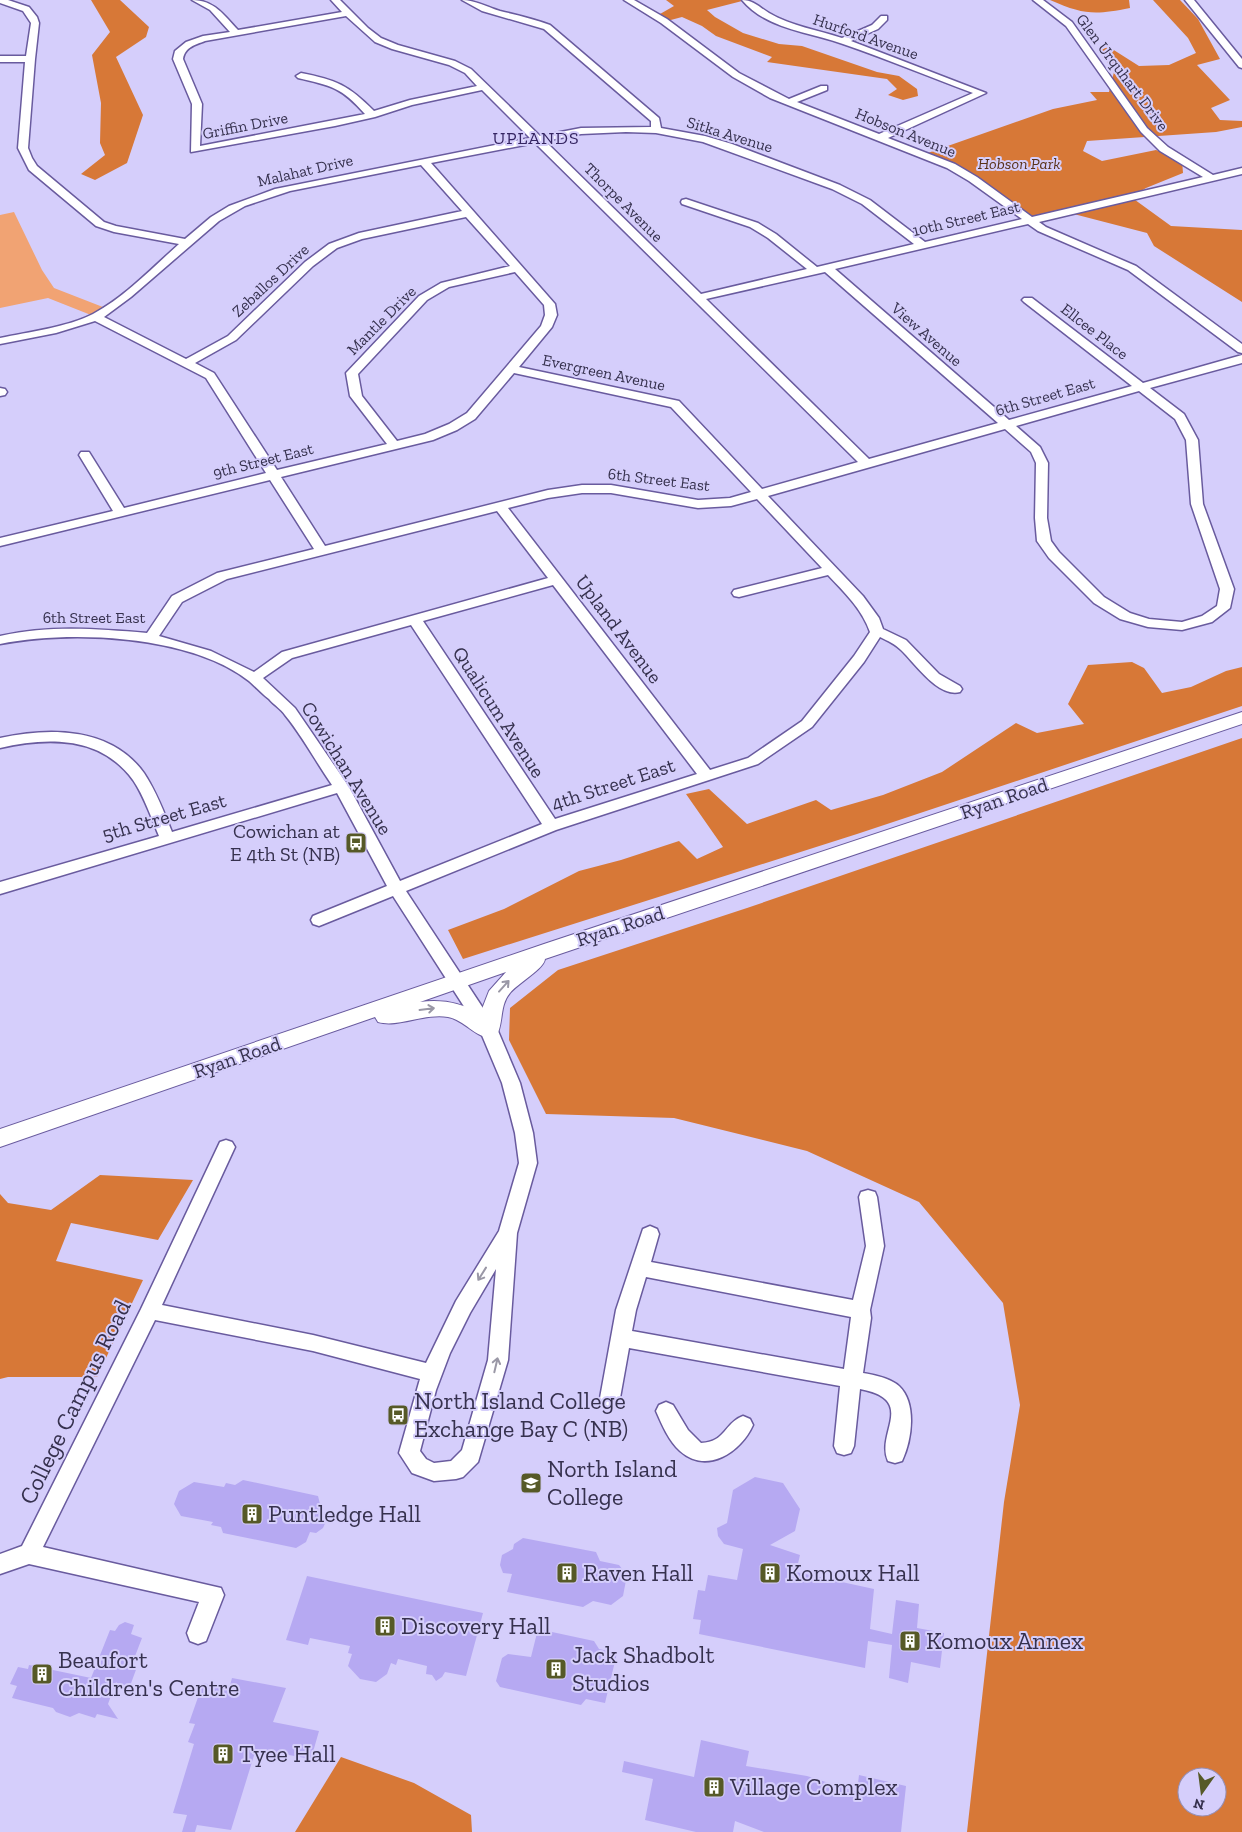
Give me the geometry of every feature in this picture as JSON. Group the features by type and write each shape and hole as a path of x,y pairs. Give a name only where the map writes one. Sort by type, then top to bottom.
{"main road":[{"name":"Ryan Road","path":"0,1138 550,949 1242,718"},
{"path":"489,1031 490,1011 501,986 550,949"},
{"path":"328,1026 433,1008 462,1013 489,1031"}],"street":[{"path":"0,0 26,9 33,17 35,23 30,59 23,148 26,158 34,168 100,224 114,229 189,243"},
{"path":"196,0 213,8 236,33"},
{"name":"Thorpe Avenue","path":"335,0 365,30 378,40 395,47 452,63 468,71 867,464"},
{"name":"Sitka Avenue","path":"467,0 486,10 532,20 548,27 656,120 656,130 686,135 728,146 836,187 866,202 922,245"},
{"name":"Hobson Avenue","path":"628,0 664,21 736,75 773,96 881,136 951,166 973,179 1042,229 1132,268 1242,350"},
{"name":"Hurford Avenue","path":"746,0 770,18 785,25 843,41 982,93 881,136"},
{"name":"Glen Urquhart Drive","path":"1037,0 1052,9 1069,24 1144,130 1164,149 1211,178"},
{"path":"1189,0 1242,65"},
{"name":"Griffin Drive","path":"349,13 203,38 189,44 180,51 178,59 197,104 195,150 372,115 410,102 484,87"},
{"path":"843,41 875,27 884,18"},
{"path":"0,59 30,59"},
{"path":"301,76 332,81 348,90 372,115"},
{"path":"789,102 824,88"},
{"name":"Malahat Drive","path":"0,341 56,330 96,317 127,296 227,211 253,198 289,188 581,130 656,130"},
{"name":"Evergreen Avenue","path":"423,161 549,304 551,315 546,328 511,369 675,404 858,600 872,618 877,632"},
{"name":"10th Street East","path":"698,298 1242,171"},
{"path":"686,202 754,225 772,236 814,270"},
{"name":"Zeballos Drive","path":"187,363 232,338 309,264 333,246 359,236 468,213"},
{"name":"View Avenue","path":"826,267 1036,450 1042,464 1041,518 1044,541 1054,555 1099,600 1125,616 1148,623 1182,626 1207,619 1223,608 1228,589 1197,504 1192,440 1187,428 1180,417 1141,387"},
{"name":"Mantle Drive","path":"394,445 356,396 352,373 423,298 445,285 518,268"},
{"name":"Ellcee Place","path":"1028,300 1141,387"},
{"path":"96,317 210,376 322,551"},
{"name":"6th Street East","path":"0,640 20,636 73,632 150,638 177,600 222,576 548,494 582,489 611,489 698,504 731,502 1242,359"},
{"name":"9th Street East","path":"0,542 429,437 453,427 471,416 511,369"},
{"path":"85,455 120,512"},
{"name":"Upland Avenue","path":"500,506 706,776"},
{"path":"739,593 830,570"},
{"path":"254,678 287,655 556,580"},
{"name":"Qualicum Avenue","path":"415,620 551,826"},
{"path":"877,632 889,634 901,641 933,676 955,689"},
{"name":"4th Street East","path":"319,920 551,826 753,761 807,724 859,659 877,632"},
{"name":"Cowichan Avenue","path":"150,638 206,654 236,667 254,678 290,711 341,787 397,889 457,981"},
{"path":"0,742 23,736 56,736 81,739 105,747 124,759 138,777 167,837"},
{"name":"5th Street East","path":"0,888 341,787"},
{"path":"457,981 489,1031 511,1083 524,1133 528,1163 508,1233 498,1360 471,1455 456,1470 434,1472 419,1466 409,1452 439,1354 464,1302 508,1233"},
{"name":"College Campus Road","path":"29,1554 150,1311 226,1147"},
{"path":"844,1446 851,1379 855,1367 861,1318 860,1310 875,1246 868,1197"},
{"path":"610,1398 626,1310 650,1234"},
{"path":"638,1268 860,1310"},
{"path":"150,1311 313,1343 433,1374"},
{"path":"622,1338 851,1379 886,1388 894,1395 899,1404 901,1415 895,1454"},
{"path":"666,1411 682,1441 698,1450 706,1452 723,1447 744,1425"},
{"path":"0,1564 29,1554 213,1595 198,1633"}],"shaded area":[{"path":"14,212 42,270 54,288 108,309 96,317 48,298 0,308 0,215"}],"green space":[{"path":"91,0 120,0 149,27 146,37 116,57 143,115 127,163 95,180 81,174 105,155 100,143 101,103 92,55 110,32"},
{"path":"666,0 746,0 707,10 715,17 743,33 779,44 802,46 877,72 899,76 917,89 918,96 903,100 888,95 897,89 887,79 767,62 772,57 716,36 702,26 682,17 667,21 660,14 674,6"},
{"path":"1050,0 1129,0 1130,8 1108,12 1090,12 1072,9"},
{"name":"Hobson Park","path":"1153,0 1180,0 1198,19 1220,59 1197,65 1230,100 1211,108 1220,120 1242,121 1242,127 1216,132 1087,141 1083,151 1102,161 1156,150 1182,160 1183,173 1146,188 1131,197 1171,226 1242,230 1242,302 1154,246 1147,233 1066,212 1029,220 973,179 925,154 1053,109 1097,100 1090,92 1109,92 1114,72 1099,50 1109,47 1139,66 1169,65 1196,53 1188,38"},
{"path":"1132,662 1144,668 1162,693 1191,687 1226,671 1242,667 1242,706 857,834 463,959 448,930 504,909 579,871 621,860 679,841 697,859 723,847 686,794 709,789 747,824 816,800 831,810 883,795 942,772 1016,723 1037,733 1084,724 1068,704 1088,665"},
{"path":"1242,738 1242,1832 967,1832 1004,1502 1020,1405 1003,1303 919,1202 807,1151 674,1118 546,1114 509,1040 510,1008 558,970 747,908"},
{"path":"100,1175 193,1180 158,1240 71,1223 56,1261 143,1280 97,1377 8,1377 0,1379 0,1194 8,1203 51,1210"},
{"path":"341,1757 414,1783 471,1815 472,1832 295,1832"}],"building":[{"name":"Komoux Hall","path":"755,1477 783,1483 800,1509 795,1531 770,1545 800,1555 796,1572 874,1589 870,1629 892,1634 896,1600 919,1604 917,1628 944,1633 940,1668 911,1662 908,1683 889,1678 892,1645 868,1641 865,1668 699,1634 701,1620 693,1619 698,1590 705,1591 708,1575 737,1580 743,1549 724,1544 718,1536 717,1528 727,1523 733,1490"},
{"name":"Puntledge Hall","path":"243,1480 318,1496 322,1512 324,1512 327,1519 323,1528 316,1533 310,1532 306,1542 296,1548 223,1533 221,1527 211,1525 213,1522 181,1516 174,1504 179,1491 194,1482 224,1487 226,1483 235,1485"},
{"name":"Raven Hall","path":"523,1538 596,1552 600,1561 619,1565 627,1575 623,1596 611,1605 593,1601 583,1607 507,1592 512,1574 503,1573 500,1565 502,1555 513,1549 514,1544"},
{"name":"Discovery Hall","path":"307,1576 483,1613 466,1676 445,1672 436,1681 432,1675 426,1674 427,1666 398,1659 396,1665 391,1663 387,1674 376,1682 360,1679 348,1666 352,1654 348,1653 350,1646 310,1638 308,1645 286,1640"},
{"name":"Beaufort Children's Centre","path":"125,1622 134,1625 131,1634 142,1638 132,1664 137,1667 130,1686 124,1689 116,1682 108,1704 118,1719 97,1714 95,1718 79,1713 70,1717 56,1712 53,1708 12,1698 17,1686 10,1684 18,1667 28,1669 29,1665 91,1678 110,1630 115,1631 119,1625"},
{"name":"Jack Shadbolt Studios","path":"538,1629 594,1641 599,1649 617,1653 605,1703 586,1699 581,1705 500,1687 496,1681 502,1658 508,1654 531,1657"},
{"name":"Tyee Hall","path":"232,1678 286,1688 273,1722 319,1731 311,1759 256,1749 231,1830 197,1825 195,1832 182,1832 187,1815 173,1813 194,1744 188,1742 195,1724 189,1723 203,1683 229,1689"},
{"name":"Village Complex","path":"701,1740 749,1751 746,1766 807,1776 857,1792 859,1775 906,1786 901,1832 764,1832 735,1821 733,1832 696,1832 645,1820 653,1779 622,1772 624,1761 694,1777"}],"place":[{"name":"Cowichan at E 4th St (NB)","path":"356,843"},
{"name":"North Island College Exchange Bay C (NB)","path":"398,1415"},
{"name":"North Island College","path":"531,1483"},
{"name":"Puntledge Hall","path":"252,1514"},
{"name":"Raven Hall","path":"567,1573"},
{"name":"Komoux Hall","path":"770,1573"},
{"name":"Discovery Hall","path":"385,1626"},
{"name":"Komoux Annex","path":"910,1641"},
{"name":"Jack Shadbolt Studios","path":"556,1669"},
{"name":"Beaufort Children's Centre","path":"42,1674"},
{"name":"Tyee Hall","path":"223,1754"},
{"name":"Village Complex","path":"714,1787"}],"district":[{"name":"UPLANDS","path":"536,138"}]}
